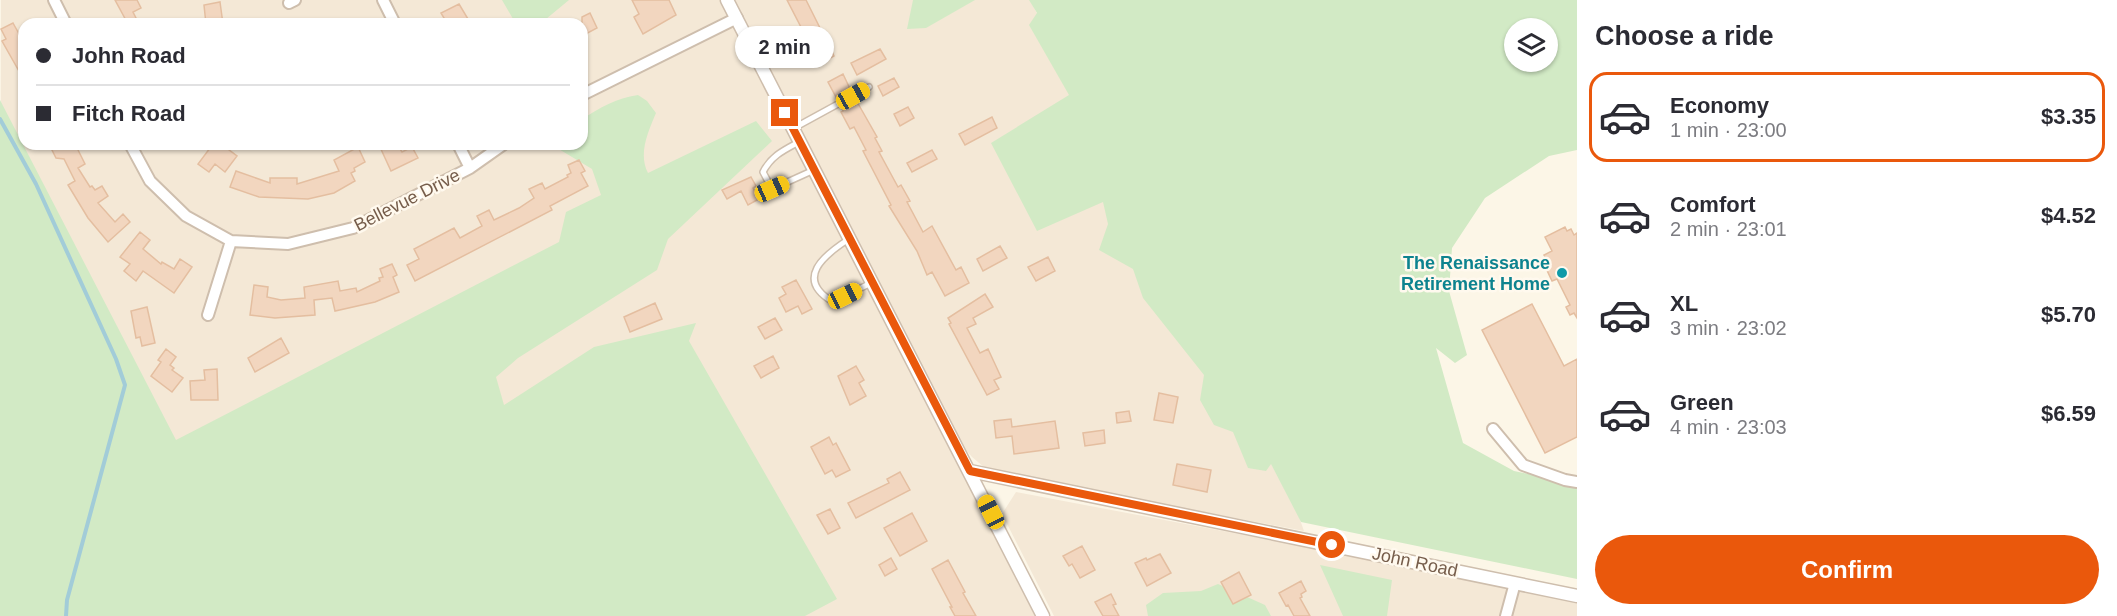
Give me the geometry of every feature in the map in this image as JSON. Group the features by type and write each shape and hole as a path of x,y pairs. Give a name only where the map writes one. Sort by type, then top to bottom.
{"street":[{"path":"54,0 63,18"},
{"path":"382,0 392,18"},
{"path":"728,0 1043,616"},
{"path":"588,92 737,18"},
{"name":"Bellevue Drive","path":"133,150 150,181 186,216 231,241 288,244 352,228 470,168 496,150"},
{"path":"461,150 470,168"},
{"path":"208,315 231,241"},
{"path":"1492,429 1523,465 1577,482"},
{"name":"John Road","path":"970,471 1577,596"},
{"path":"1506,616 1515,583"}],"lane":[{"path":"793,129 869,87"},
{"path":"799,142 775,156 768,163 763,172 767,182 772,189 814,170"},
{"path":"849,239 822,258 815,270 815,281 823,296 833,302 872,283"}],"shaded area":[{"path":"1,0 720,0 1035,616 0,616"},
{"path":"732,0 1030,0 1299,517 1304,531 1042,481 984,467 972,457 965,449"},
{"path":"1016,492 1323,550 1577,602 1577,616 1054,616 1002,514"}],"green space":[{"path":"502,0 569,0 547,18 512,18"},
{"path":"913,0 975,0 926,28 907,29"},
{"path":"1029,0 1577,0 1577,150 1549,156 1485,198 1452,248 1449,291 1467,355 1455,363 1436,348 1463,443 1514,471 1577,484 1577,579 1301,522 1271,464 1266,471 1248,468 1233,432 1214,425 1200,400 1204,375 1143,298 1133,269 1099,250 1108,224 1103,202 1037,231 991,143 1069,95 1029,25 1037,13"},
{"path":"638,95 647,101 656,113 647,135 644,151 648,173 756,121 772,141 668,239 657,270 518,358 496,377 504,405 594,347 696,323 689,341 837,599 805,616 0,616 0,100 18,135 18,150 26,150 176,440 559,242 566,212 601,195 592,169 560,150 588,150 588,115 630,96"},
{"path":"1320,565 1392,580 1387,616 1343,616"},
{"path":"1218,584 1265,605 1271,616 1148,616 1146,605 1163,593 1201,591"}],"building":[{"path":"115,0 137,0 141,8 133,12 136,18 125,18"},
{"path":"632,0 669,0 676,15 643,34 634,17 639,14"},
{"path":"787,0 806,0 834,56 820,64"},
{"path":"220,2 222,18 205,18 204,5"},
{"path":"459,4 467,18 444,18 441,13"},
{"path":"590,13 597,28 588,33 588,18 582,17"},
{"path":"13,23 18,32 18,69 2,41 6,39 1,29"},
{"path":"880,49 886,59 857,75 851,63"},
{"path":"843,74 851,91 837,99 828,82"},
{"path":"894,78 899,87 883,96 878,86"},
{"path":"856,100 877,137 875,138 882,151 879,152 898,187 901,185 910,201 907,202 923,232 932,226 956,270 961,267 969,283 945,296 932,272 927,275 917,251 889,206 891,205 863,151 866,150 854,127 850,129 841,112 842,108"},
{"path":"908,107 914,118 900,126 894,114"},
{"path":"992,117 997,128 965,145 959,134"},
{"path":"52,150 78,150 85,164 78,168 90,187 92,186 95,190 102,186 108,196 98,203 115,222 123,214 130,222 108,242 88,218 68,185 75,181 64,159 56,158"},
{"path":"208,150 229,150 237,156 225,172 215,164 209,172 198,164"},
{"path":"352,150 359,150 365,162 354,168 355,171 351,173 355,181 334,193 308,199 259,197 230,187 236,171 270,183 270,178 297,178 297,184 339,171 334,160"},
{"path":"381,150 401,150 402,152 414,150 418,158 391,171"},
{"path":"932,150 937,159 912,172 907,163"},
{"path":"579,160 585,171 581,173 588,186 550,206 552,210 415,281 407,265 419,259 414,249 454,228 460,238 482,226 477,216 489,210 494,220 519,208 534,198 529,189 542,183 545,189 568,177 567,175 571,173 568,165"},
{"path":"751,177 756,186 753,188 759,199 748,205 741,191 727,199 722,190"},
{"name":"The Renaissance Retirement Home","path":"1565,227 1567,231 1571,229 1574,235 1577,233 1577,318 1574,313 1570,315 1566,307 1570,305 1557,279 1552,281 1545,266 1549,264 1544,255 1552,251 1545,237"},
{"path":"140,232 150,240 143,249 161,264 162,262 174,269 180,259 192,267 174,293 143,271 136,281 124,271 130,264 120,257"},
{"path":"1000,246 1007,258 983,271 977,259"},
{"path":"1048,257 1055,271 1036,281 1028,267"},
{"path":"392,264 397,275 393,277 399,292 375,302 335,311 332,298 314,300 315,315 275,318 250,315 254,285 268,287 267,297 281,300 305,298 304,287 338,281 340,291 356,288 357,292 380,281 379,278 383,277 380,269"},
{"path":"796,280 812,309 802,314 798,306 786,312 779,298 786,294 782,287"},
{"path":"985,294 993,307 973,318 976,324 967,328 980,353 988,349 1001,377 994,380 999,389 987,395 949,324 951,323 948,318"},
{"path":"655,303 662,319 630,332 624,317"},
{"path":"1532,304 1564,366 1577,359 1577,437 1545,453 1482,330"},
{"path":"147,307 155,343 142,346 140,337 136,338 131,311"},
{"path":"775,318 782,330 765,339 758,327"},
{"path":"281,338 289,353 255,372 248,358"},
{"path":"166,349 176,357 170,365 174,368 172,370 183,378 172,392 151,376 161,362 158,360"},
{"path":"773,356 779,368 761,378 754,366"},
{"path":"856,366 864,380 859,383 866,396 850,405 838,376"},
{"path":"217,369 218,400 191,400 190,381 205,380 204,370"},
{"path":"1159,393 1178,397 1173,423 1154,420"},
{"path":"1129,411 1131,421 1117,423 1116,413"},
{"path":"1011,419 1012,427 1055,421 1059,448 1014,454 1012,436 996,438 994,421"},
{"path":"1104,430 1105,443 1085,446 1083,433"},
{"path":"829,437 833,445 836,443 850,470 836,477 832,470 825,474 811,447"},
{"path":"1177,464 1211,470 1207,492 1173,485"},
{"path":"900,472 910,490 856,518 848,503 889,483 887,479"},
{"path":"830,509 840,528 828,534 817,515"},
{"path":"912,513 927,541 900,556 884,528"},
{"path":"1082,546 1095,570 1080,578 1072,564 1069,566 1063,556"},
{"path":"1160,554 1171,573 1147,586 1135,563"},
{"path":"891,558 897,569 885,576 879,565"},
{"path":"948,560 976,616 955,616 950,607 952,607 932,569"},
{"path":"1239,572 1251,595 1233,604 1221,582"},
{"path":"1301,581 1306,591 1301,594 1300,598 1310,616 1294,616 1279,593"},
{"path":"1111,594 1116,604 1113,605 1119,616 1103,616 1095,602"}],"waterway":[{"path":"0,119 36,184 116,359 125,385 67,600 66,616"}],"place":[{"name":"The Renaissance Retirement Home","path":"1562,273"}],"route":[{"path":"785,113 970,471 1332,545"}]}
